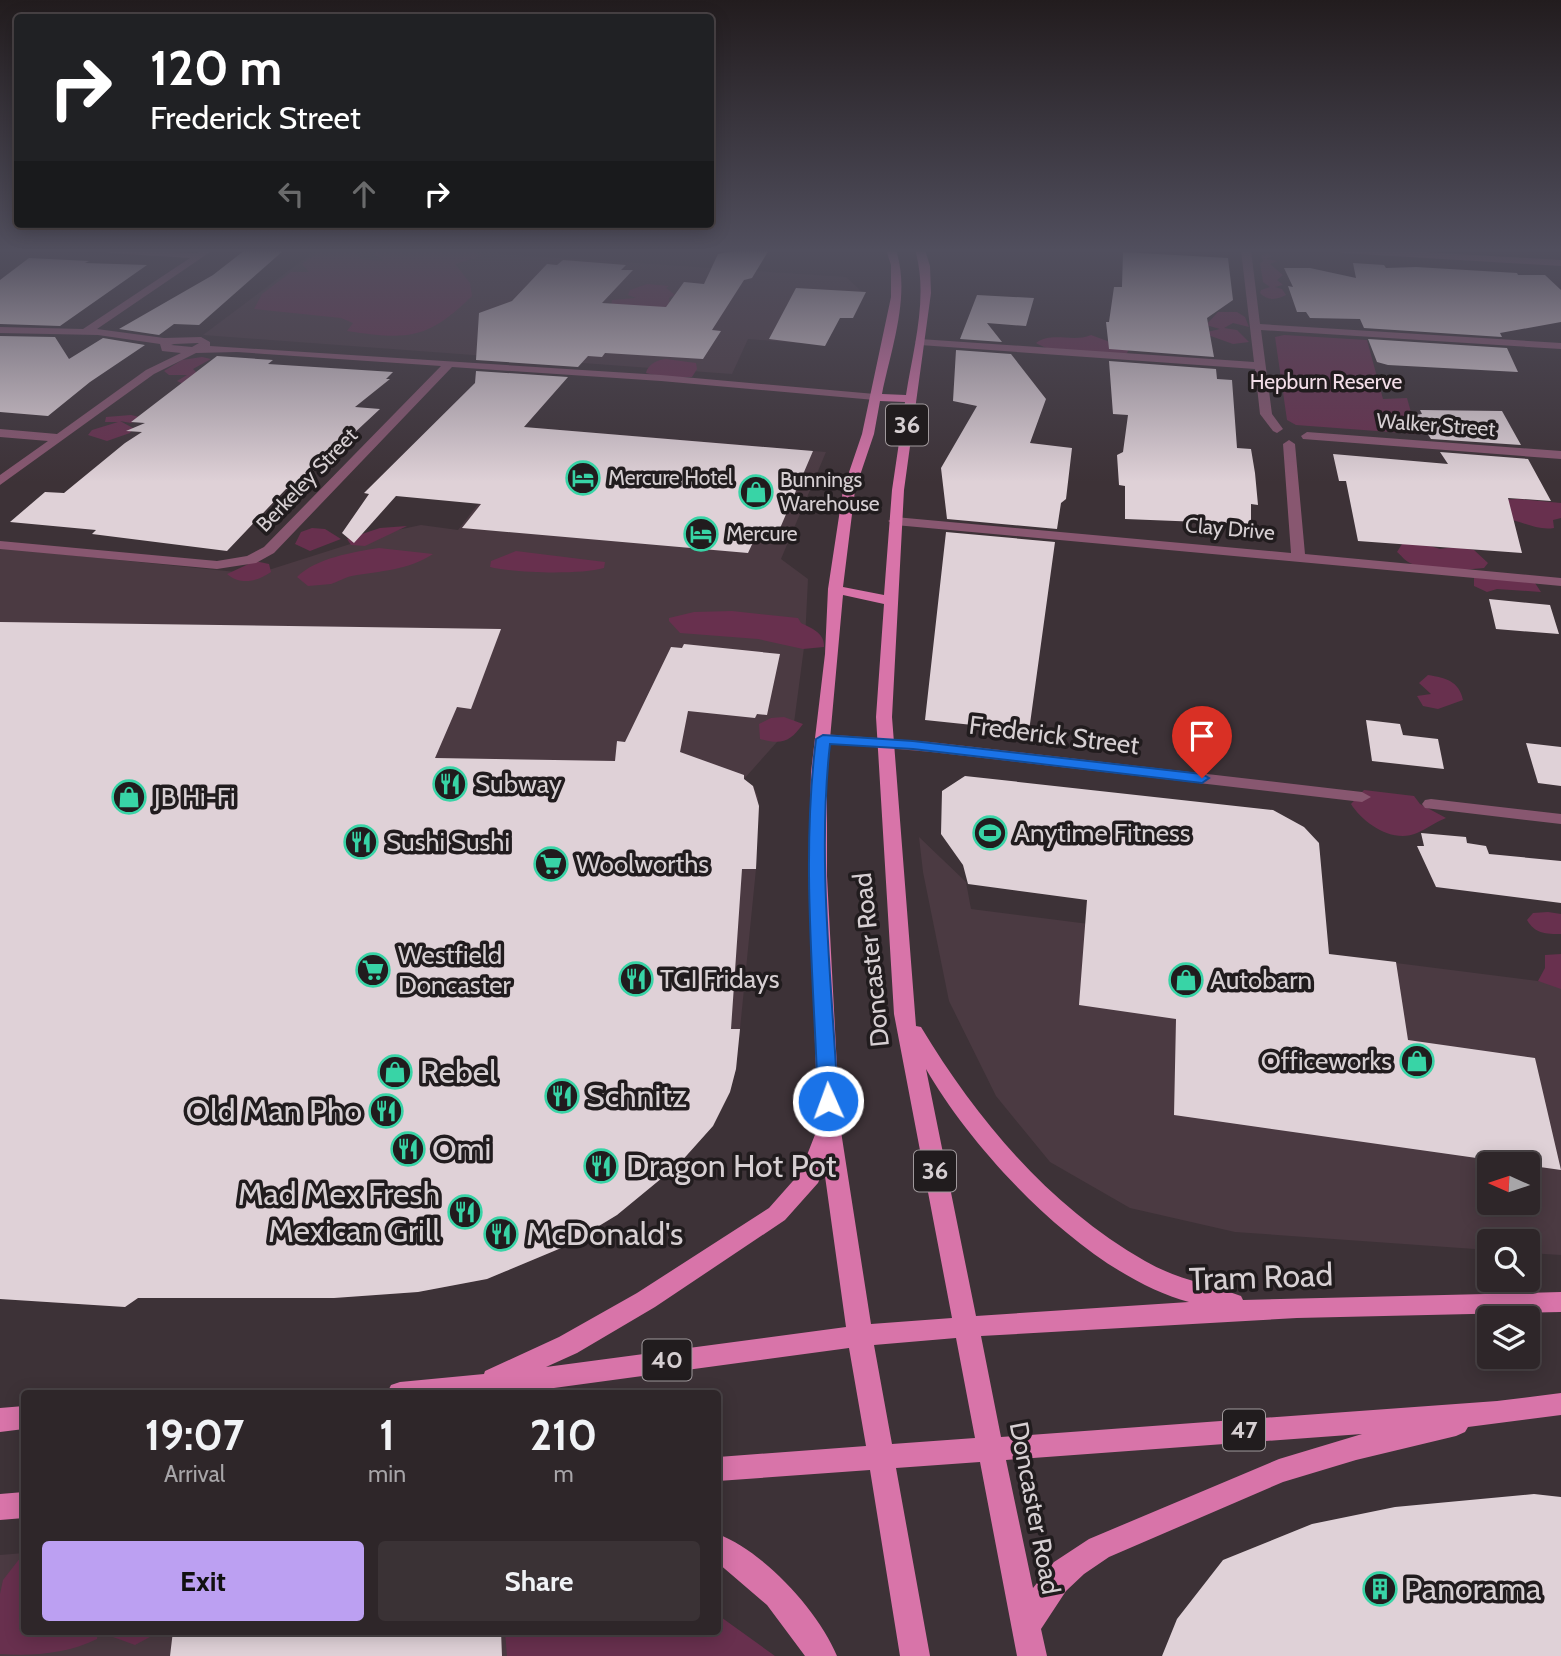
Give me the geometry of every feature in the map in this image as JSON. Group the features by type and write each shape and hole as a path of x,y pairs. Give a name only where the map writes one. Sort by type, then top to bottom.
{"main road":[{"name":"Doncaster Road","path":"890,327 864,451 845,509 819,772 818,876 829,1125 860,1336 915,1656"},
{"name":"Doncaster Road","path":"922,327 895,521 884,742 904,1014 1032,1656"},
{"path":"875,397 912,399"},
{"path":"835,589 891,601"},
{"path":"835,607 891,601"},
{"path":"904,1014 946,1086 997,1151 1109,1253 1159,1282 1189,1294 1265,1308"},
{"path":"475,1388 568,1345 657,1293 777,1214 810,1177 821,1154 829,1125"},
{"name":"Tram Road","path":"860,1336 1265,1308 1561,1302"},
{"name":"40","path":"445,1390 860,1336"},
{"name":"47","path":"991,1448 1497,1413 1561,1404"},
{"path":"1027,1627 1043,1596 1060,1574 1078,1559 1099,1548 1279,1471 1356,1448 1497,1413"},
{"path":"0,1420 21,1418"},
{"path":"721,1469 991,1448"},
{"path":"0,1507 21,1505"},
{"path":"721,1549 774,1591 794,1614 822,1656"}],"street":[{"path":"84,333 93,327"},
{"path":"1256,327 1258,366 1266,414 1287,429 1307,436 1306,442 1289,444 1272,438 1270,433 1287,429"},
{"path":"1260,327 1561,346"},
{"path":"0,330 84,333 117,341 661,378 875,397"},
{"path":"920,342 1258,366"},
{"path":"150,372 150,365 167,345"},
{"path":"0,481 150,372 199,347"},
{"name":"Berkeley Street","path":"0,545 218,565 251,560 269,550 448,365"},
{"path":"0,433 58,438"},
{"name":"Walker Street","path":"1307,436 1561,455"},
{"path":"1289,444 1298,557"},
{"name":"Clay Drive","path":"895,521 1561,582"},
{"name":"Frederick Street","path":"823,739 884,742 1362,797"},
{"path":"1431,804 1561,819"}],"shaded area":[{"path":"213,327 815,327 798,343 748,339 732,374 203,335"},
{"name":"Westfield Doncaster","path":"537,428 826,452 781,559 808,579 805,640 794,723 744,779 753,786 758,797 756,869 736,1069 730,1092 713,1126 679,1164 617,1215 566,1246 487,1279 418,1292 334,1298 138,1298 125,1307 0,1299 0,548 256,574 388,532 421,525 458,530"},
{"path":"919,837 966,882 971,909 1561,984 1561,1255 1540,1254 1540,1229 1477,1229 1477,1249 1235,1232 1130,1208 1050,1162 996,1096 949,1001 923,872"},
{"path":"21,1553 21,1635 511,1635 513,1656 0,1656 0,1555"}],"green space":[{"path":"350,327 432,327 416,333 386,336 347,331"},
{"path":"1214,327 1237,330 1249,342 1233,344 1208,335 1207,332 1220,329"},
{"path":"1091,335 1129,349 1127,353 1118,356 1094,357 1055,350 1036,343 1049,338"},
{"name":"Hepburn Reserve","path":"1284,335 1367,340 1383,399 1407,398 1417,434 1296,425 1287,420 1275,337"},
{"path":"202,357 211,359 193,369 197,373 185,385 177,381 187,375 169,375 164,371 182,360"},
{"path":"666,359 696,363 697,369 692,377 662,377 646,373 653,363"},
{"path":"106,417 139,417 131,423 120,421 133,428 130,433 107,441 88,435 92,430 118,422 105,422"},
{"path":"1498,500 1561,503 1561,518 1553,520 1554,528 1548,529 1505,519"},
{"path":"407,526 365,546 351,545 347,539 380,528"},
{"path":"312,528 325,529 341,539 310,551 295,544 301,532"},
{"path":"1402,544 1474,550 1488,563 1484,568 1447,571 1427,569 1408,562 1397,552"},
{"path":"379,548 433,554 404,567 349,577 331,584 308,586 297,577 324,561"},
{"path":"516,551 605,562 604,568 564,572 515,571 490,567 491,561"},
{"path":"255,561 269,564 271,572 249,581 238,580 227,574"},
{"path":"1474,573 1535,583 1541,592 1497,589 1487,592 1474,586"},
{"path":"732,611 798,618 801,623 820,635 824,647 803,649 758,639 680,633 669,621 669,618 694,612"},
{"path":"1428,675 1451,682 1458,688 1463,700 1438,709 1423,706 1417,696 1431,694 1419,683"},
{"path":"784,717 803,724 794,735 780,742 760,739 759,724 771,718"},
{"path":"1364,790 1414,796 1420,804 1446,818 1408,836 1389,834 1363,818 1351,804"},
{"path":"1533,913 1561,914 1561,934 1537,931 1527,920"},
{"path":"1561,954 1561,989 1538,981 1545,968 1545,955"},
{"path":"21,1557 21,1635 98,1635 97,1639 50,1653 0,1654 0,1594 3,1580"},
{"path":"721,1617 775,1656 507,1656 505,1635 721,1635"},
{"path":"113,1635 154,1635 135,1645"}],"building":[{"path":"122,327 170,327 159,335 119,329"},
{"path":"478,327 714,327 712,330 721,331 703,359 605,353 602,357 588,356 578,367 476,360"},
{"path":"775,327 835,327 825,346 769,339"},
{"path":"965,327 990,327 1002,342 960,339"},
{"path":"1107,327 1209,327 1214,357 1109,349"},
{"path":"1532,327 1500,333 1502,337 1364,328"},
{"path":"0,336 55,337 69,359 103,338 145,345 90,382 48,416 0,412"},
{"path":"1368,339 1507,348 1518,372 1388,365 1377,362"},
{"path":"956,350 1011,354 1046,399 1030,443 1072,448 1066,499 1061,503 1057,529 947,519 941,468 977,406 953,401"},
{"path":"217,356 273,360 268,364 393,372 386,379 390,379 355,407 380,409 294,489 286,489 227,551 92,534 96,530 10,522 45,492 64,493 142,432 126,431 145,423 131,422"},
{"path":"1109,361 1216,369 1217,379 1232,380 1237,448 1251,449 1255,473 1258,505 1251,504 1251,524 1125,519 1125,486 1119,485 1117,455 1123,452 1128,415 1113,414"},
{"path":"476,371 568,377 524,427 813,451 775,540 755,538 748,553 462,528 481,504 396,496 354,543 342,533 369,494 364,493 475,383"},
{"path":"1420,410 1502,411 1521,445 1431,439 1415,415 1422,414"},
{"path":"1440,452 1528,459 1551,501 1508,498 1522,553 1358,541 1346,481 1339,481 1333,454 1448,464"},
{"path":"946,532 1055,542 1029,731 925,720"},
{"path":"1489,599 1550,605 1559,634 1496,629"},
{"name":"Westfield Doncaster","path":"0,622 501,629 471,709 457,707 435,758 615,761 617,741 625,742 671,647 682,648 684,644 780,654 767,715 757,714 755,718 688,711 680,752 744,775 744,779 753,786 759,806 756,869 742,869 731,1029 740,1029 736,1069 730,1092 713,1126 679,1164 617,1215 566,1246 487,1279 418,1292 334,1298 138,1298 125,1307 0,1299"},
{"path":"1366,720 1400,724 1403,735 1438,739 1444,769 1372,761"},
{"path":"1526,743 1561,747 1561,786 1538,783"},
{"path":"965,776 1273,810 1304,827 1319,843 1329,954 1396,962 1408,1040 1535,1058 1561,1170 1540,1167 1540,1152 1477,1152 1477,1158 1174,1115 1176,1019 1079,1005 1087,900 968,884 963,865 941,834 942,791"},
{"path":"1421,833 1466,837 1467,843 1486,846 1489,854 1561,861 1561,903 1436,887 1417,846 1424,846"},
{"name":"Panorama","path":"1534,1494 1561,1497 1561,1656 1162,1656 1177,1619 1223,1560 1312,1524 1395,1507"},
{"path":"173,1635 501,1635 502,1656 170,1656"}],"place":[{"name":"Mercure Hotel","path":"583,478"},
{"name":"Bunnings Warehouse","path":"756,492"},
{"name":"Mercure","path":"701,534"},
{"name":"Subway","path":"450,784"},
{"name":"JB Hi-Fi","path":"129,797"},
{"name":"Anytime Fitness","path":"990,833"},
{"name":"Sushi Sushi","path":"361,842"},
{"name":"Woolworths","path":"551,864"},
{"name":"Westfield Doncaster","path":"373,970"},
{"name":"TGI Fridays","path":"636,979"},
{"name":"Autobarn","path":"1186,980"},
{"name":"Officeworks","path":"1417,1061"},
{"name":"Rebel","path":"395,1072"},
{"name":"Schnitz","path":"562,1096"},
{"name":"Old Man Pho","path":"386,1111"},
{"name":"Omi","path":"408,1149"},
{"name":"Dragon Hot Pot","path":"601,1166"},
{"name":"Mad Mex Fresh Mexican Grill","path":"465,1212"},
{"name":"McDonald's","path":"501,1234"},
{"name":"Panorama","path":"1380,1589"}],"route":[{"path":"828,1101 818,876 819,772 823,739 884,742 1202,778"}]}
